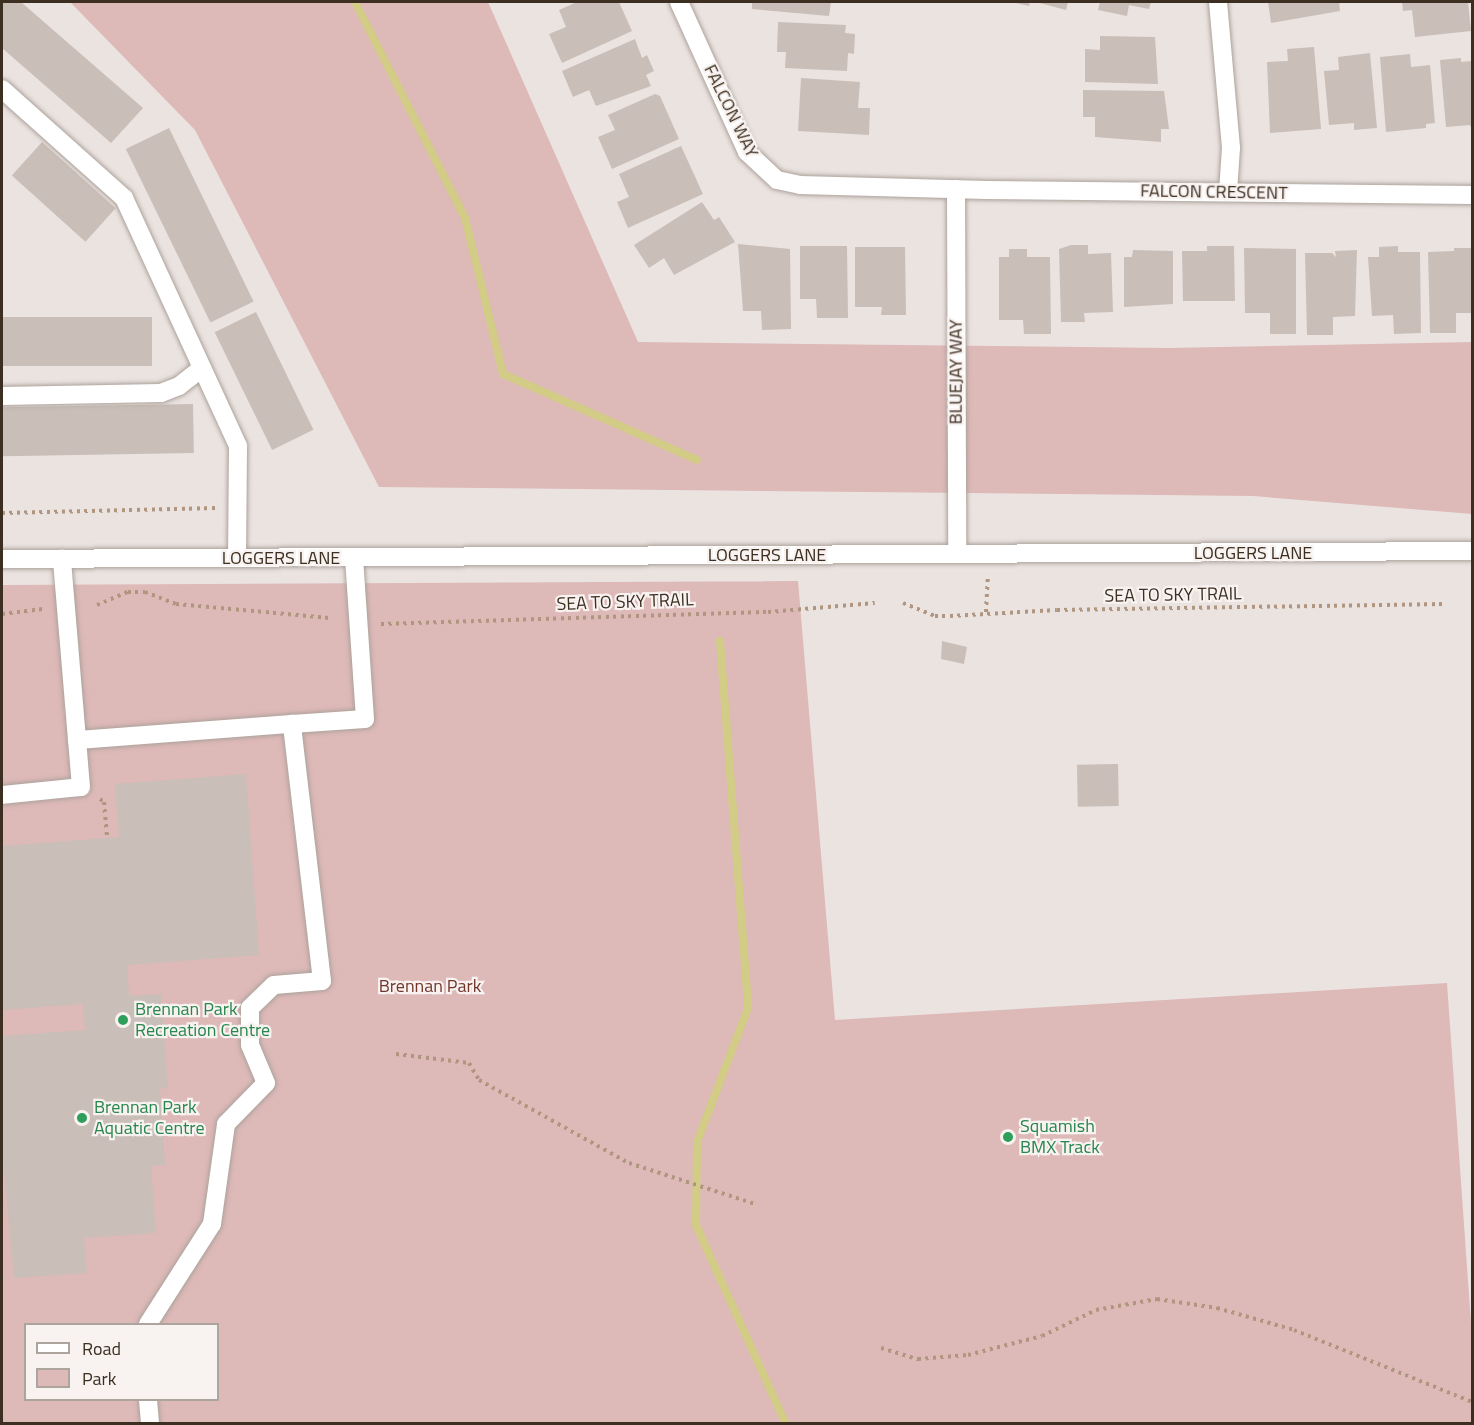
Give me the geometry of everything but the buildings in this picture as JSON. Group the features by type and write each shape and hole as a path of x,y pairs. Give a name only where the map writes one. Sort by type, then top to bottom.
{"street":[{"name":"FALCON WAY","path":"680,2 747,152 777,180 800,185 956,189"},
{"path":"1218,2 1231,148 1228,192"},
{"path":"2,89 120,193 238,446 237,558"},
{"name":"FALCON CRESCENT","path":"956,189 1473,195"},
{"name":"BLUEJAY WAY","path":"956,189 957,554"},
{"path":"2,396 161,393 179,386 202,368"},
{"name":"LOGGERS LANE","path":"2,559 1473,551"},
{"path":"77,740 365,718 354,558"},
{"path":"2,795 81,787 62,559"},
{"path":"149,1323 212,1224 226,1124 266,1083 250,1046 250,1008 274,986 322,981 292,724"},
{"path":"148,1401 150,1424"}],"path":[{"path":"2,513 238,507"},
{"path":"986,612 988,573"},
{"path":"97,605 128,592 144,592 176,604 329,618"},
{"name":"SEA TO SKY TRAIL","path":"376,624 768,612 875,603"},
{"name":"SEA TO SKY TRAIL","path":"903,603 935,616 986,612 1446,604"},
{"path":"2,614 50,608"},
{"path":"81,787 104,802 107,838"},
{"path":"396,1054 469,1063 479,1080 629,1163 755,1204"},
{"path":"881,1348 918,1359 968,1354 1042,1336 1096,1310 1156,1299 1217,1308 1294,1330 1473,1402"}],"green space":[{"path":"70,2 488,2 638,342 1169,348 1472,342 1472,514 1253,496 379,487 195,130"},
{"name":"Brennan Park","path":"798,581 835,1020 1447,983 1472,1338 1472,1423 2,1424 2,585"}],"waterway":[{"path":"355,2 465,218 503,374 697,460"},
{"path":"720,641 748,1008 697,1142 696,1225 786,1424"}],"place":[{"name":"Brennan Park Recreation Centre","path":"123,1020"},
{"name":"Brennan Park Aquatic Centre","path":"82,1118"},
{"name":"Squamish BMX Track","path":"1008,1137"}]}
